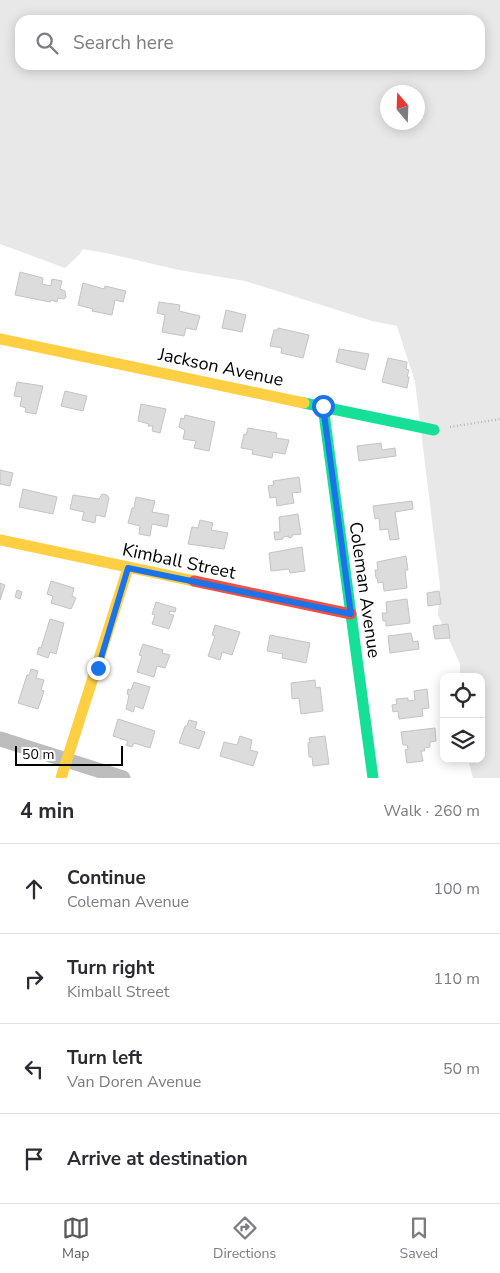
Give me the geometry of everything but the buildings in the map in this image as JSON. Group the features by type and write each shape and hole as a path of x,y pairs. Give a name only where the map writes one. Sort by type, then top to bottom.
{"street":[{"name":"Jackson Avenue","path":"0,339 434,430"},
{"name":"Coleman Avenue","path":"323,406 373,778"},
{"name":"Kimball Street","path":"0,540 351,614"},
{"path":"61,778 128,568"},
{"path":"0,739 123,778"}],"path":[{"path":"434,430 500,419"}],"shaded area":[{"path":"0,0 500,0 500,778 473,778 469,763 485,763 485,673 460,673 460,664 438,615 440,586 415,382 397,326 372,321 245,281 179,270 82,249 80,254 65,268 0,244"}],"traffic: fast":[{"path":"304,403 434,430"},
{"path":"323,406 373,778"}],"traffic: slow":[{"path":"0,339 304,403"},
{"path":"0,540 194,581"},
{"path":"61,778 128,568"}],"traffic: jam":[{"path":"194,581 351,614"}],"route":[{"path":"98,668 128,568 351,614 323,406"}]}
